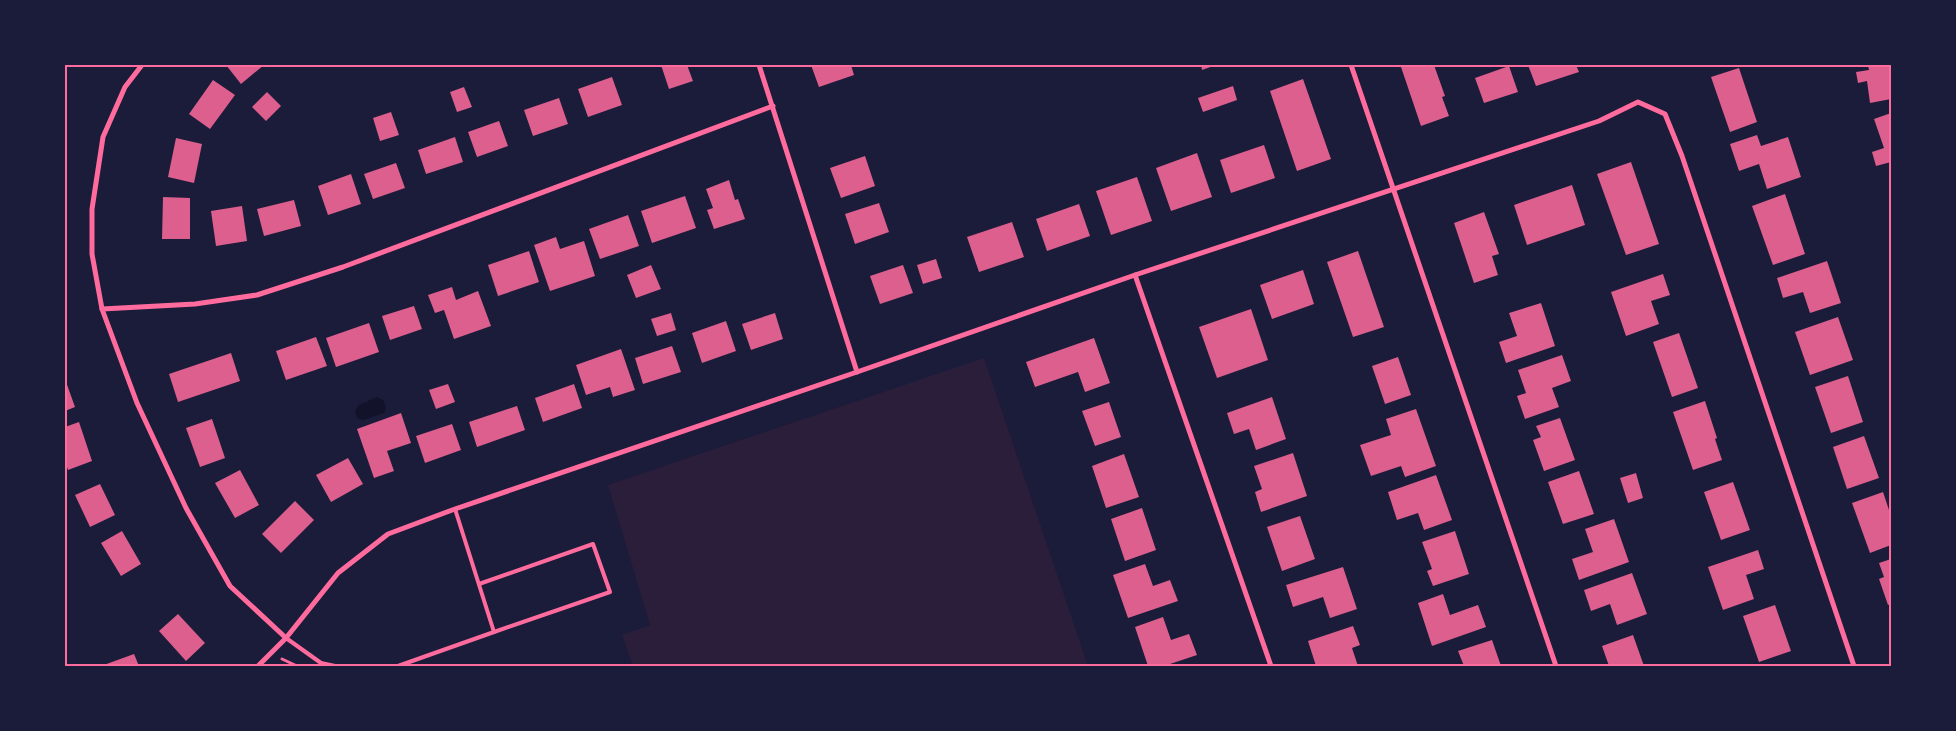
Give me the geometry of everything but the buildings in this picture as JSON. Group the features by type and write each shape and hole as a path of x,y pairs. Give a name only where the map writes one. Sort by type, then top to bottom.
{"street":[{"path":"142,65 125,87 103,137 92,208 92,254 102,309 137,403 186,508 230,586 286,638"},
{"path":"759,65 857,372"},
{"path":"1351,65 1556,666"},
{"path":"258,666 286,638 338,573 388,534 454,509 1135,275 1598,121 1638,102 1664,114 1682,156 1854,666"},
{"path":"102,309 196,304 257,295 343,267 773,106"},
{"path":"1135,275 1270,666"}],"lane":[{"path":"454,509 494,632"},
{"path":"398,666 610,592 593,544 479,584"},
{"path":"286,638 321,663 335,666"}],"shaded area":[{"path":"984,358 1088,666 633,666 622,635 650,625 608,485"},
{"path":"377,397 383,400 386,408 384,413 363,420 357,418 355,411 359,405"}]}
